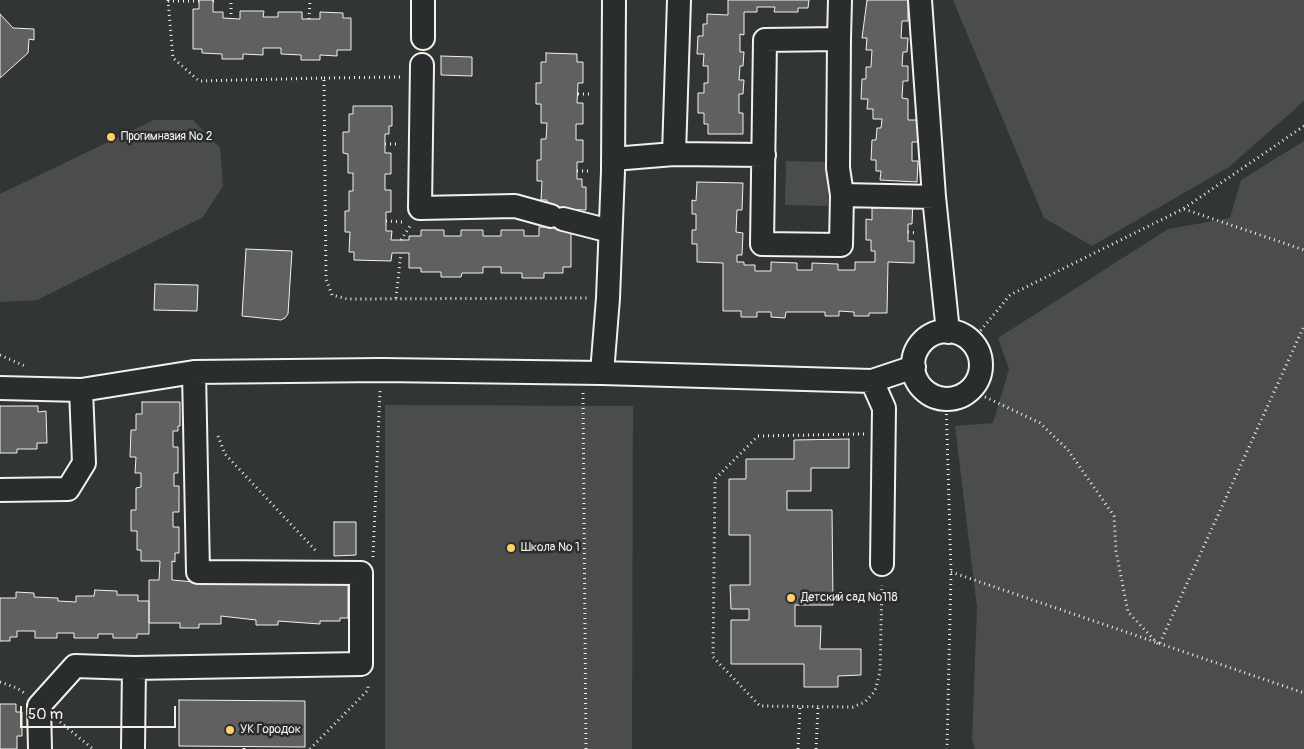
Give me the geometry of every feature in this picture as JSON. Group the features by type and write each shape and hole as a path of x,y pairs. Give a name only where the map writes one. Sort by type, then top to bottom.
{"lane":[{"path":"423,0 423,38"},
{"path":"593,372 608,298 613,159 614,0"},
{"path":"674,154 679,0"},
{"path":"839,39 765,40 762,244 841,245 842,195 838,168 840,0"},
{"path":"920,0 934,197 948,332"},
{"path":"422,71 420,208 515,206 610,231"},
{"path":"613,159 674,154 764,155"},
{"path":"842,195 934,197"},
{"path":"948,332 957,333 972,342 981,360 978,379 973,388 965,394 946,399 927,392 915,377 914,367 920,346 937,333 948,332"},
{"path":"0,388 81,390 194,372 381,370 593,372 872,381 914,367"},
{"path":"40,749 39,706 75,666 134,668 361,664 361,573 198,572 194,372"},
{"path":"872,381 884,408 882,564"},
{"path":"0,490 68,489 84,463 81,390"},
{"path":"133,749 134,668"}],"path":[{"path":"199,0 168,0 173,58 199,80 324,78 422,71"},
{"path":"231,0 231,18"},
{"path":"309,19 310,0"},
{"path":"324,78 326,279 332,295 347,298 608,298"},
{"path":"972,342 1010,295 1184,209 1304,126"},
{"path":"1184,209 1304,250"},
{"path":"386,222 412,222"},
{"path":"396,298 401,253"},
{"path":"1159,645 1304,326"},
{"path":"373,564 381,370"},
{"path":"586,749 593,372"},
{"path":"973,388 981,395 1040,423 1068,450 1114,516 1116,551 1128,612 1159,645"},
{"path":"946,399 951,572 947,749"},
{"path":"214,426 225,454 321,556"},
{"path":"882,564 880,672 875,691 865,702 853,707 800,708 760,706 713,658 715,479 758,436 884,434"},
{"path":"951,572 1159,645 1304,693"},
{"path":"310,749 368,690 368,681"},
{"path":"0,682 17,688"},
{"path":"798,749 800,708"},
{"path":"816,749 818,708"}],"shaded area":[{"path":"953,0 1304,0 1304,101 1229,167 1092,246 1044,218"},
{"path":"154,120 193,120 220,148 223,186 203,217 37,300 0,302 0,194"},
{"path":"1304,141 1304,749 975,749 972,740 977,608 955,426 993,423 1009,369 998,338 1168,229 1230,218 1241,180"},
{"path":"786,161 829,162 828,206 785,205"},
{"name":"Школа № 1","path":"385,405 633,406 632,749 385,749"}],"building":[{"path":"199,0 213,0 213,12 223,12 223,18 240,19 240,11 264,11 263,17 278,17 278,12 302,12 302,19 320,19 320,12 343,13 343,18 351,18 351,50 337,50 337,56 320,55 320,60 301,60 301,55 281,54 281,48 263,48 263,55 243,54 243,59 222,59 222,54 202,53 202,49 193,49 193,9 199,9"},
{"path":"728,0 809,0 808,8 798,8 798,12 774,12 775,7 757,7 757,12 744,12 744,35 740,34 740,52 744,52 743,66 740,66 739,80 744,80 743,94 739,94 739,113 743,113 743,134 708,134 708,124 704,124 704,113 698,113 698,93 704,93 704,83 708,83 708,66 703,66 704,54 697,54 698,36 703,36 703,24 707,24 707,14 728,15"},
{"path":"867,0 908,0 908,21 902,21 901,38 908,38 907,52 903,52 902,66 908,66 908,81 903,81 902,98 908,99 908,120 919,120 918,142 912,142 912,161 918,161 917,182 880,180 881,171 876,171 876,160 871,160 872,140 876,140 877,128 881,128 882,119 873,119 873,109 867,109 868,99 861,99 862,79 866,79 866,67 871,67 872,50 866,50 867,38 862,38"},
{"path":"0,14 13,28 34,29 34,40 29,39 28,53 0,78"},
{"path":"546,53 577,54 577,62 583,62 583,83 578,83 577,103 583,103 583,124 576,124 576,140 583,140 583,162 577,162 577,179 582,179 582,187 586,187 586,210 563,209 571,226 571,267 563,267 563,273 544,273 544,278 522,278 522,273 501,273 501,267 483,267 483,273 462,273 461,277 441,277 441,272 421,272 421,268 409,268 409,253 392,253 391,261 354,260 354,252 349,252 350,232 345,232 345,211 349,211 349,191 353,191 353,173 348,173 348,154 343,153 343,132 349,132 349,114 353,114 353,106 392,106 392,126 389,126 389,134 385,134 385,153 391,153 391,174 385,174 385,190 391,190 391,212 386,212 386,231 392,231 391,240 409,240 409,236 421,236 421,230 444,230 444,236 461,236 461,230 483,230 483,236 501,236 501,230 524,230 524,236 539,236 539,227 551,227 551,210 547,210 547,200 541,200 542,181 537,181 537,160 541,160 541,139 546,139 547,123 541,123 541,104 536,104 536,83 541,83 541,62 546,62"},
{"path":"441,56 472,57 472,76 441,75"},
{"path":"697,182 743,183 742,210 737,210 736,232 743,233 742,255 737,255 737,262 744,262 744,265 755,265 755,271 771,271 771,262 797,263 797,270 812,270 812,263 838,264 838,270 855,270 855,262 875,262 875,251 871,251 871,240 866,240 866,219 872,220 872,208 878,208 878,200 913,200 912,224 908,224 908,241 914,241 914,263 888,262 887,313 869,313 869,316 854,316 854,312 839,311 839,316 825,316 825,312 786,312 785,318 771,317 771,312 757,312 757,317 741,317 741,311 723,311 723,263 697,262 697,244 692,244 692,230 696,230 696,214 692,214 692,200 696,201"},
{"path":"246,249 292,251 288,314 285,318 281,320 242,316"},
{"path":"155,284 198,285 197,311 154,310"},
{"path":"142,402 180,402 180,426 178,426 178,431 173,431 173,447 178,447 178,473 174,473 174,486 179,486 179,512 173,512 173,527 179,527 179,553 175,553 175,562 172,561 172,580 195,582 219,580 219,584 235,584 235,579 277,580 277,584 298,584 298,580 348,583 348,618 340,618 340,621 320,621 320,624 278,621 278,625 256,625 256,620 221,616 221,624 199,624 199,628 180,628 180,623 149,623 149,580 159,580 160,561 141,561 141,550 137,550 137,531 131,531 131,510 136,510 136,488 141,487 141,473 135,473 136,457 130,457 131,430 136,430 136,414 142,414"},
{"path":"0,406 38,406 38,412 46,411 47,443 37,443 37,449 17,449 17,453 0,453"},
{"path":"849,439 849,468 811,468 811,491 787,491 787,510 832,510 833,605 795,605 795,626 821,626 820,649 861,649 861,675 838,676 838,687 804,687 804,664 731,664 731,620 749,620 749,609 731,609 730,585 750,585 750,535 729,535 729,479 746,479 746,459 794,459 794,440"},
{"path":"334,522 356,522 356,555 334,556"},
{"path":"95,590 117,591 117,595 138,595 138,601 149,601 149,634 137,634 137,638 113,638 113,634 98,634 98,638 74,638 74,633 57,633 57,638 35,638 35,631 17,631 17,637 10,637 10,641 0,641 0,598 16,598 16,592 34,593 34,597 58,598 58,601 76,602 76,596 94,596"},
{"path":"179,700 305,701 305,747 179,746"},
{"path":"0,704 16,704 16,712 22,712 22,736 17,736 17,749 0,749"}],"place":[{"name":"Прогимназия № 2","path":"111,137"},
{"name":"Школа № 1","path":"511,548"},
{"name":"Детский сад №118","path":"791,598"},
{"name":"УК Городок","path":"230,730"}]}
